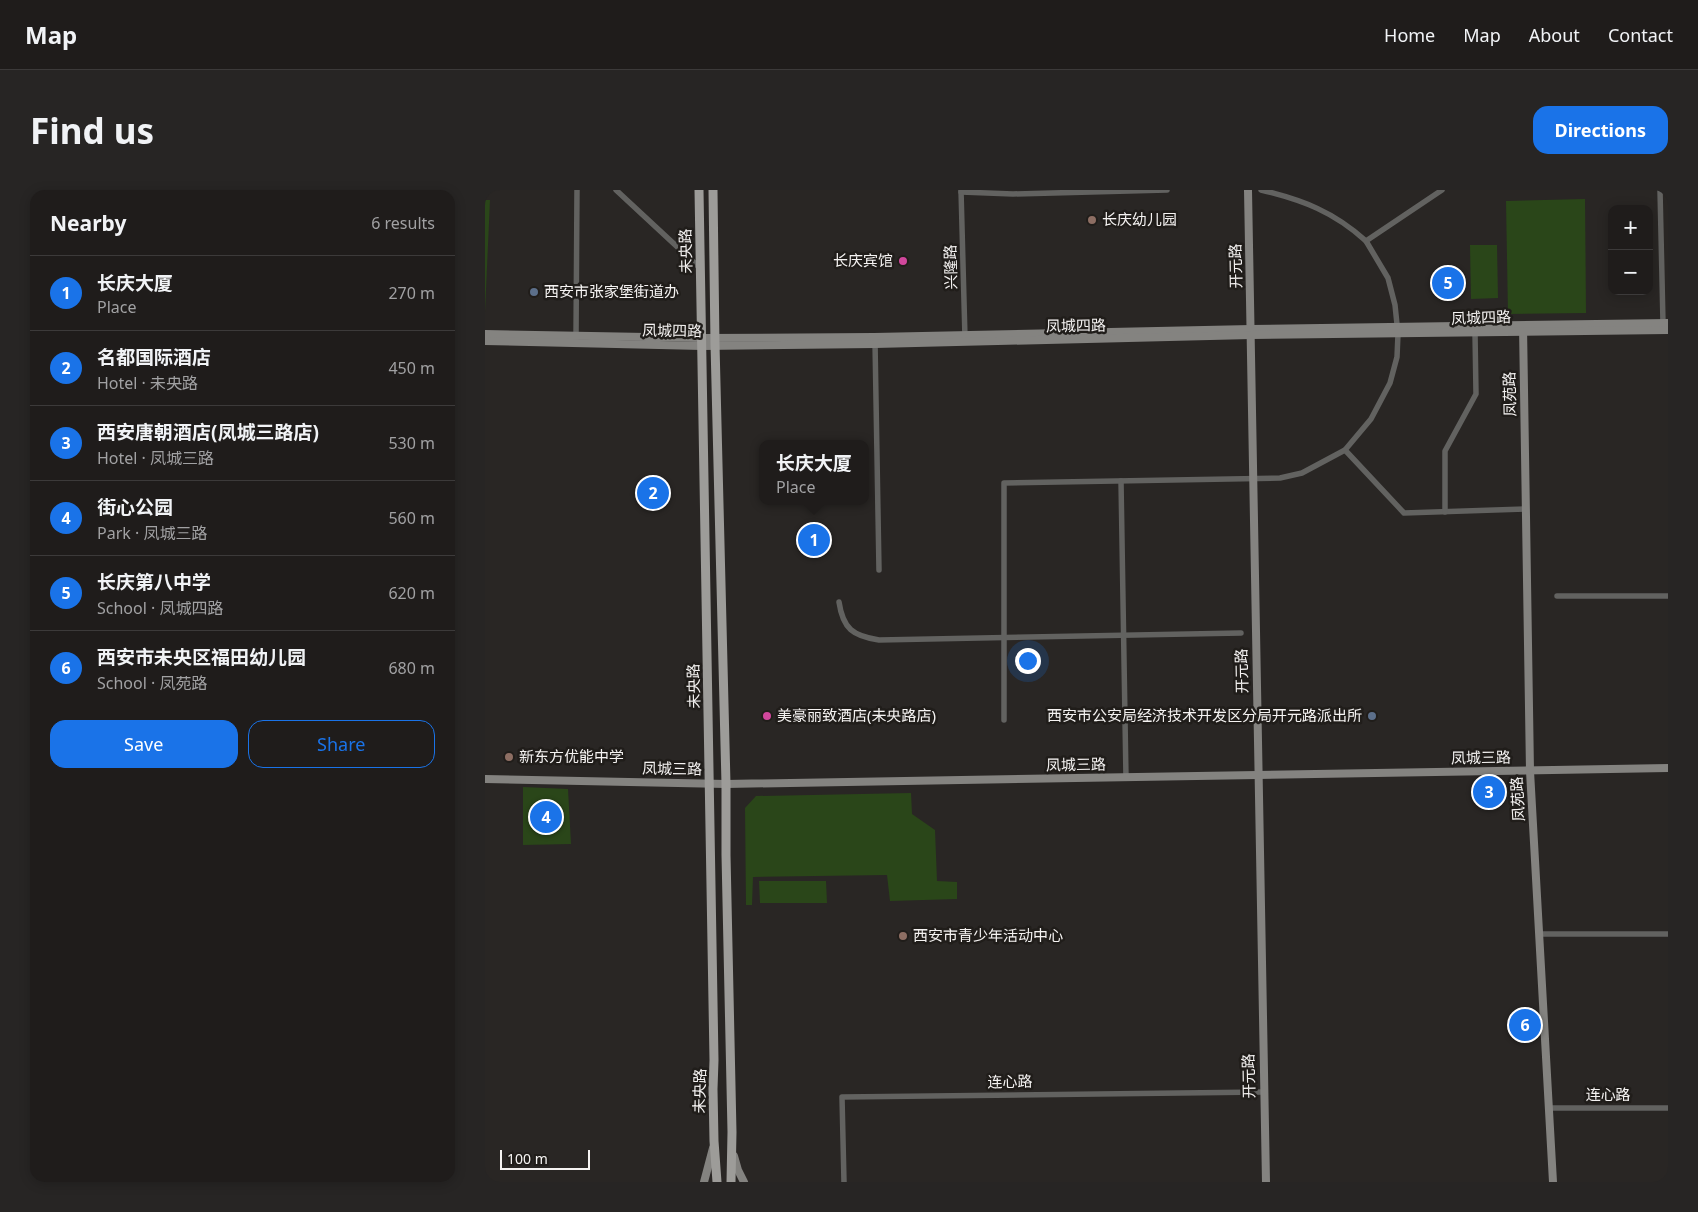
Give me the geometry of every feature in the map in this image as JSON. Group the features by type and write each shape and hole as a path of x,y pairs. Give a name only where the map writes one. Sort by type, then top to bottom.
{"main road":[{"name":"未央路","path":"699,190 710,784 714,1141 717,1182"},
{"name":"未央路","path":"713,190 726,784 731,1182"}],"street":[{"path":"576,339 577,190"},
{"path":"617,190 700,268"},
{"path":"961,191 1013,194 1167,190"},
{"name":"开元路","path":"1248,190 1266,1182"},
{"path":"1004,720 1004,483 1253,479 1280,478 1302,473 1345,450 1371,419 1391,383 1397,357 1398,331 1395,305 1388,278 1365,241 1351,228 1314,206 1289,196 1261,190"},
{"path":"1365,241 1441,190"},
{"path":"1660,190 1666,325"},
{"name":"兴隆路","path":"961,191 965,339"},
{"name":"凤城四路","path":"485,334 576,339 702,342 874,341 1666,325"},
{"name":"凤城四路","path":"1398,331 1475,333 1523,328"},
{"name":"凤苑路","path":"1523,328 1530,771 1553,1182"},
{"path":"1445,512 1445,450 1476,394 1475,333"},
{"name":"凤城四路","path":"485,342 576,339"},
{"path":"874,341 879,570"},
{"path":"1345,450 1404,513 1525,508"},
{"path":"1121,480 1126,778"},
{"path":"1557,596 1668,596"},
{"path":"839,602 840,613 847,628 861,637 879,640 1241,633"},
{"name":"凤城三路","path":"485,779 726,784 1668,768"},
{"path":"1539,934 1668,934"},
{"name":"连心路","path":"844,1182 842,1097 1263,1092"},
{"name":"连心路","path":"1549,1108 1668,1108"},
{"path":"704,1182 714,1141"},
{"path":"732,1148 738,1170 744,1182"}],"green space":[{"path":"1585,199 1586,313 1508,314 1506,201"},
{"path":"485,200 490,200 485,312"},
{"path":"1470,245 1497,245 1498,298 1471,299"},
{"path":"523,787 568,789 571,844 523,845"},
{"path":"911,793 912,814 935,830 937,881 957,882 957,899 890,901 887,875 753,877 752,905 746,905 745,808 756,796"},
{"path":"759,881 826,881 827,903 760,903"}],"place":[{"name":"长庆幼儿园","path":"1092,220"},
{"name":"长庆宾馆","path":"903,261"},
{"name":"长庆第八中学","path":"1448,283"},
{"name":"西安市张家堡街道办","path":"534,292"},
{"name":"名都国际酒店","path":"653,493"},
{"name":"长庆大厦","path":"814,540"},
{"name":"美豪丽致酒店(未央路店)","path":"767,716"},
{"name":"西安市公安局经济技术开发区分局开元路派出所","path":"1372,716"},
{"name":"新东方优能中学","path":"509,757"},
{"name":"西安唐朝酒店(凤城三路店)","path":"1489,792"},
{"name":"街心公园","path":"546,817"},
{"name":"西安市青少年活动中心","path":"903,936"},
{"name":"西安市未央区福田幼儿园","path":"1525,1025"}]}
